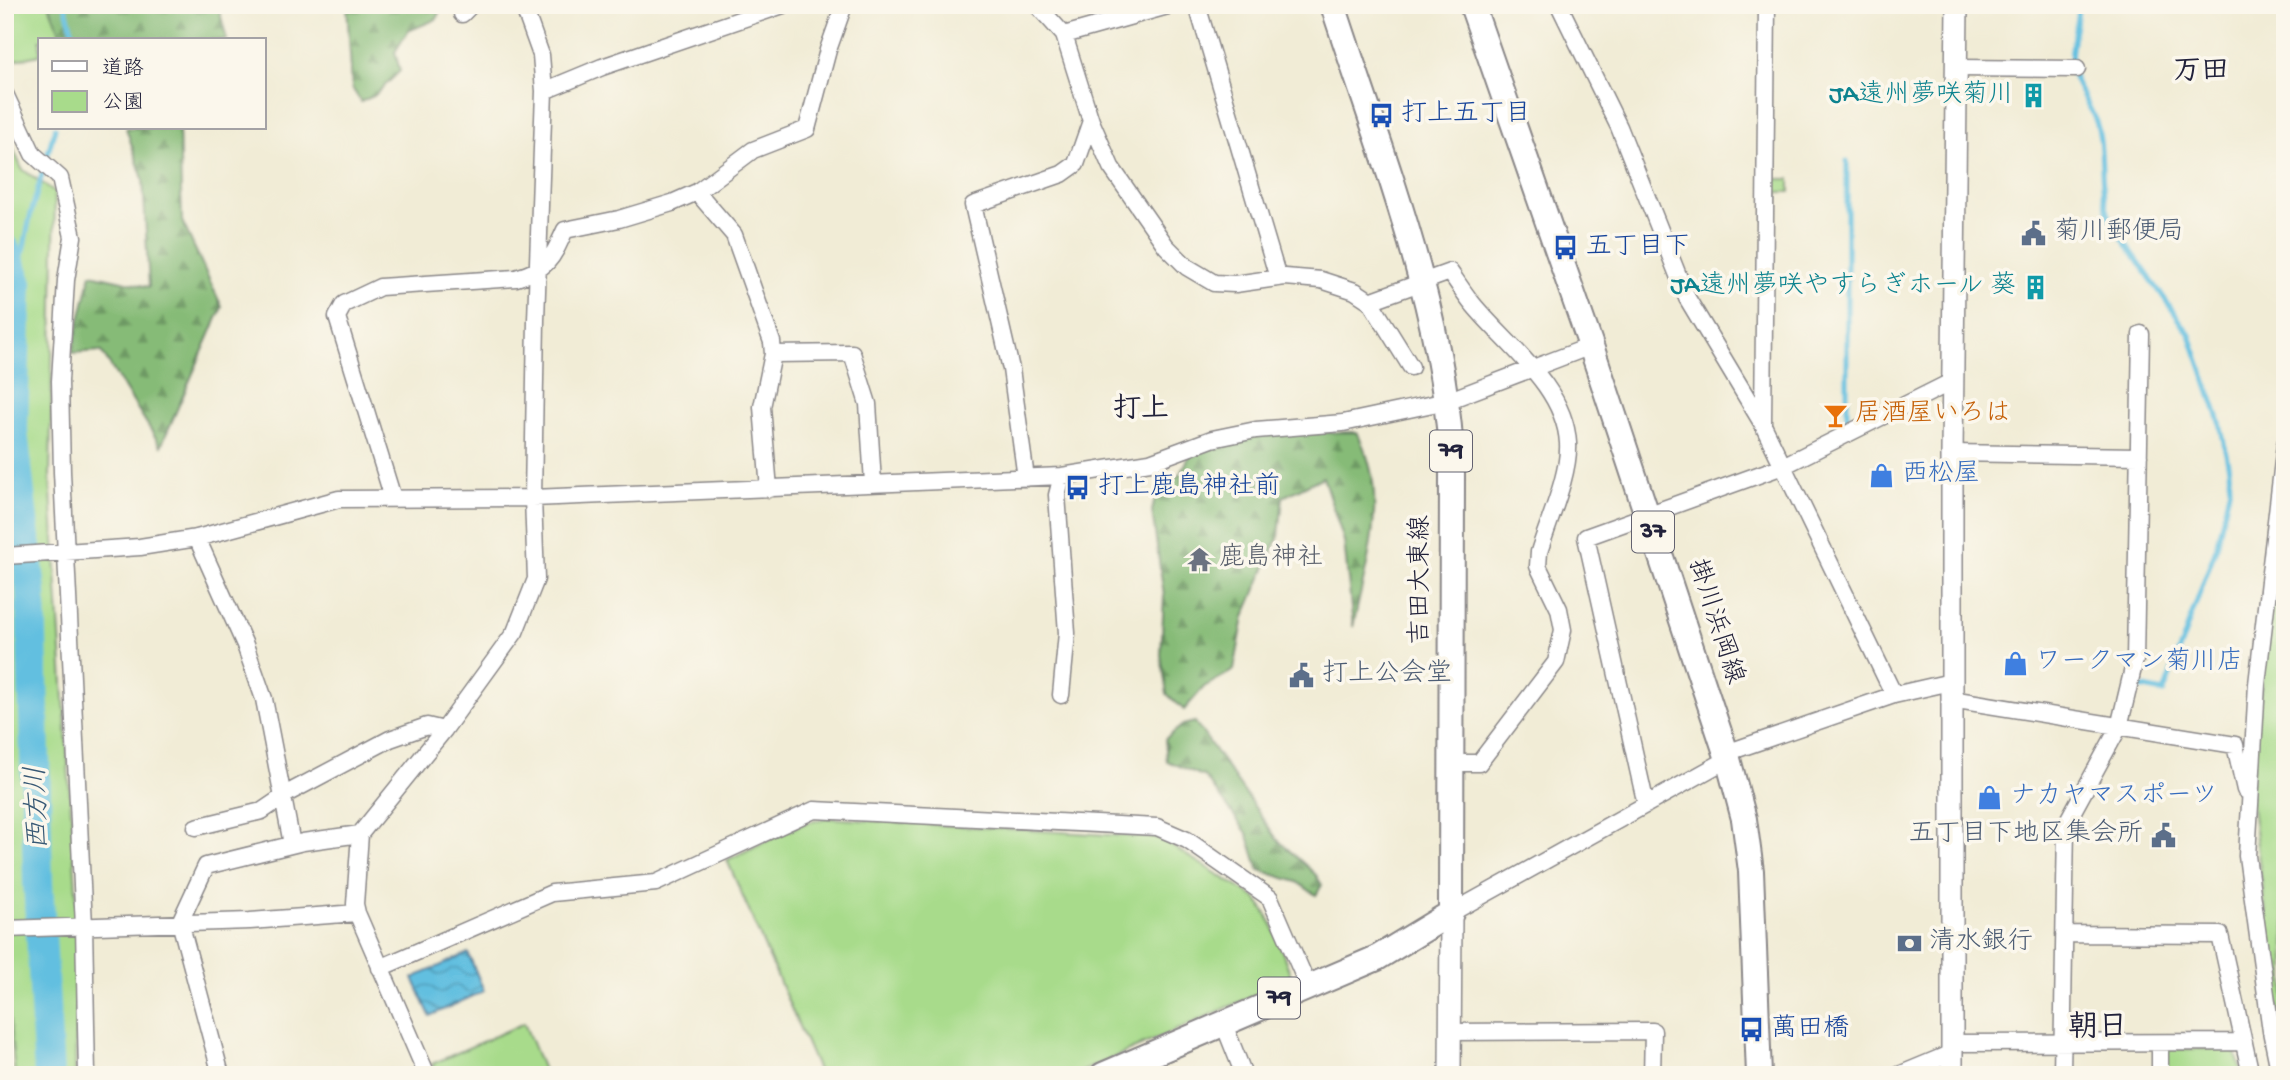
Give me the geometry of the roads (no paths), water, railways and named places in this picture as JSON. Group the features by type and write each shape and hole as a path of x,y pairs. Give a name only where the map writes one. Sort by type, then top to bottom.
{"main road":[{"name":"吉田大東線","path":"1333,5 1421,281 1441,359 1447,401 1452,469 1451,913"},
{"name":"掛川浜岡線","path":"1472,5 1591,346 1727,756 1744,819 1751,871 1759,1075"},
{"name":"79","path":"1102,1075 1377,958 1451,913"}],"street":[{"path":"427,1075 357,913 355,904 360,834 444,730 515,632 536,579 533,498 544,91 541,55 523,5"},
{"path":"544,91 602,67 783,5"},
{"path":"393,498 337,317 344,304 380,287 516,278 537,273 553,258 565,230 619,219 672,203 697,191 753,150 807,129 828,50 844,5"},
{"path":"1037,5 1064,35 1091,121 1111,167 1166,246 1186,267 1214,283 1234,284 1278,278 1321,280 1355,291 1370,301 1411,367"},
{"path":"1064,35 1171,5"},
{"path":"1197,5 1278,278"},
{"path":"1559,5 1619,127 1687,298 1763,425 1894,695"},
{"path":"1763,425 1767,5"},
{"path":"1952,1075 1952,382 1957,5"},
{"path":"1956,68 2073,69"},
{"path":"5,94 33,154 60,178 73,237 66,280 61,380 88,1075"},
{"path":"1026,478 1011,369 973,205 1062,174 1076,164 1091,121"},
{"path":"697,191 734,236 772,342 773,354 762,407 769,489"},
{"path":"1370,301 1450,272 1472,303 1533,368 1555,402 1568,442 1566,461 1539,552 1538,566 1559,609 1563,630 1556,662 1479,763 1451,763"},
{"path":"2062,1075 2066,824 2119,727 2135,660 2141,334"},
{"path":"5,556 66,553 197,538 339,499 533,498 1062,476 1150,462 1212,439 1255,430 1343,423 1447,401 1591,346"},
{"path":"773,354 852,353 867,404 873,483"},
{"path":"1646,805 1586,537 1783,466 1952,382"},
{"path":"2280,1075 2271,1031 2248,856 2257,684 2285,444"},
{"path":"1952,453 2139,456"},
{"path":"1061,695 1067,633 1057,495 1062,476"},
{"path":"197,538 246,645 264,699 292,844"},
{"path":"1450,1075 1451,913 1646,805 1727,756 1894,695 1951,691 2119,727 2235,745 2249,809"},
{"path":"196,827 262,811 390,738 427,726 444,730"},
{"path":"380,968 552,893 656,883 814,810 1157,827 1187,840 1270,898 1308,986"},
{"path":"221,1075 180,922 206,866 292,844 360,834"},
{"path":"5,929 357,913"},
{"path":"2064,934 2220,935 2251,1075"},
{"path":"1223,1022 1244,1075"},
{"path":"1450,1032 1653,1031 1652,1075"},
{"path":"1899,1075 1952,1048 2244,1042"},
{"path":"2160,1043 2160,1075"}],"water":[{"path":"468,953 484,991 430,1016 413,978"}],"waterway":[{"path":"65,5 74,38"},
{"path":"2078,5 2071,67 2098,128 2105,204 2115,228 2190,335 2220,422 2229,469 2230,487 2216,548 2164,692 2139,687"},
{"path":"17,281 30,217 54,130"},
{"path":"1847,161 1847,427"},
{"name":"西方川","path":"5,249 17,281 13,431 31,591 38,882 49,1075"},
{"path":"1916,1058 1928,1053"},
{"path":"1897,1066 1908,1062"}],"place":[{"name":"JA遠州夢咲菊川","path":"2034,96"},
{"name":"打上五丁目","path":"1381,115"},
{"name":"菊川郵便局","path":"2034,233"},
{"name":"五丁目下","path":"1566,248"},
{"name":"JA遠州夢咲やすらぎホール 葵","path":"2036,287"},
{"name":"居酒屋いろは","path":"1835,415"},
{"name":"西松屋","path":"1882,475"},
{"name":"打上鹿島神社前","path":"1078,488"},
{"name":"鹿島神社","path":"1199,559"},
{"name":"ワークマン菊川店","path":"2015,663"},
{"name":"打上公会堂","path":"1302,675"},
{"name":"ナカヤマスポーツ","path":"1990,797"},
{"name":"五丁目下地区集会所","path":"2163,835"},
{"name":"清水銀行","path":"1909,943"},
{"name":"萬田橋","path":"1751,1030"}],"district":[{"name":"万田","path":"2201,72"},
{"name":"打上","path":"1141,410"},
{"name":"朝日","path":"2098,1029"}]}
